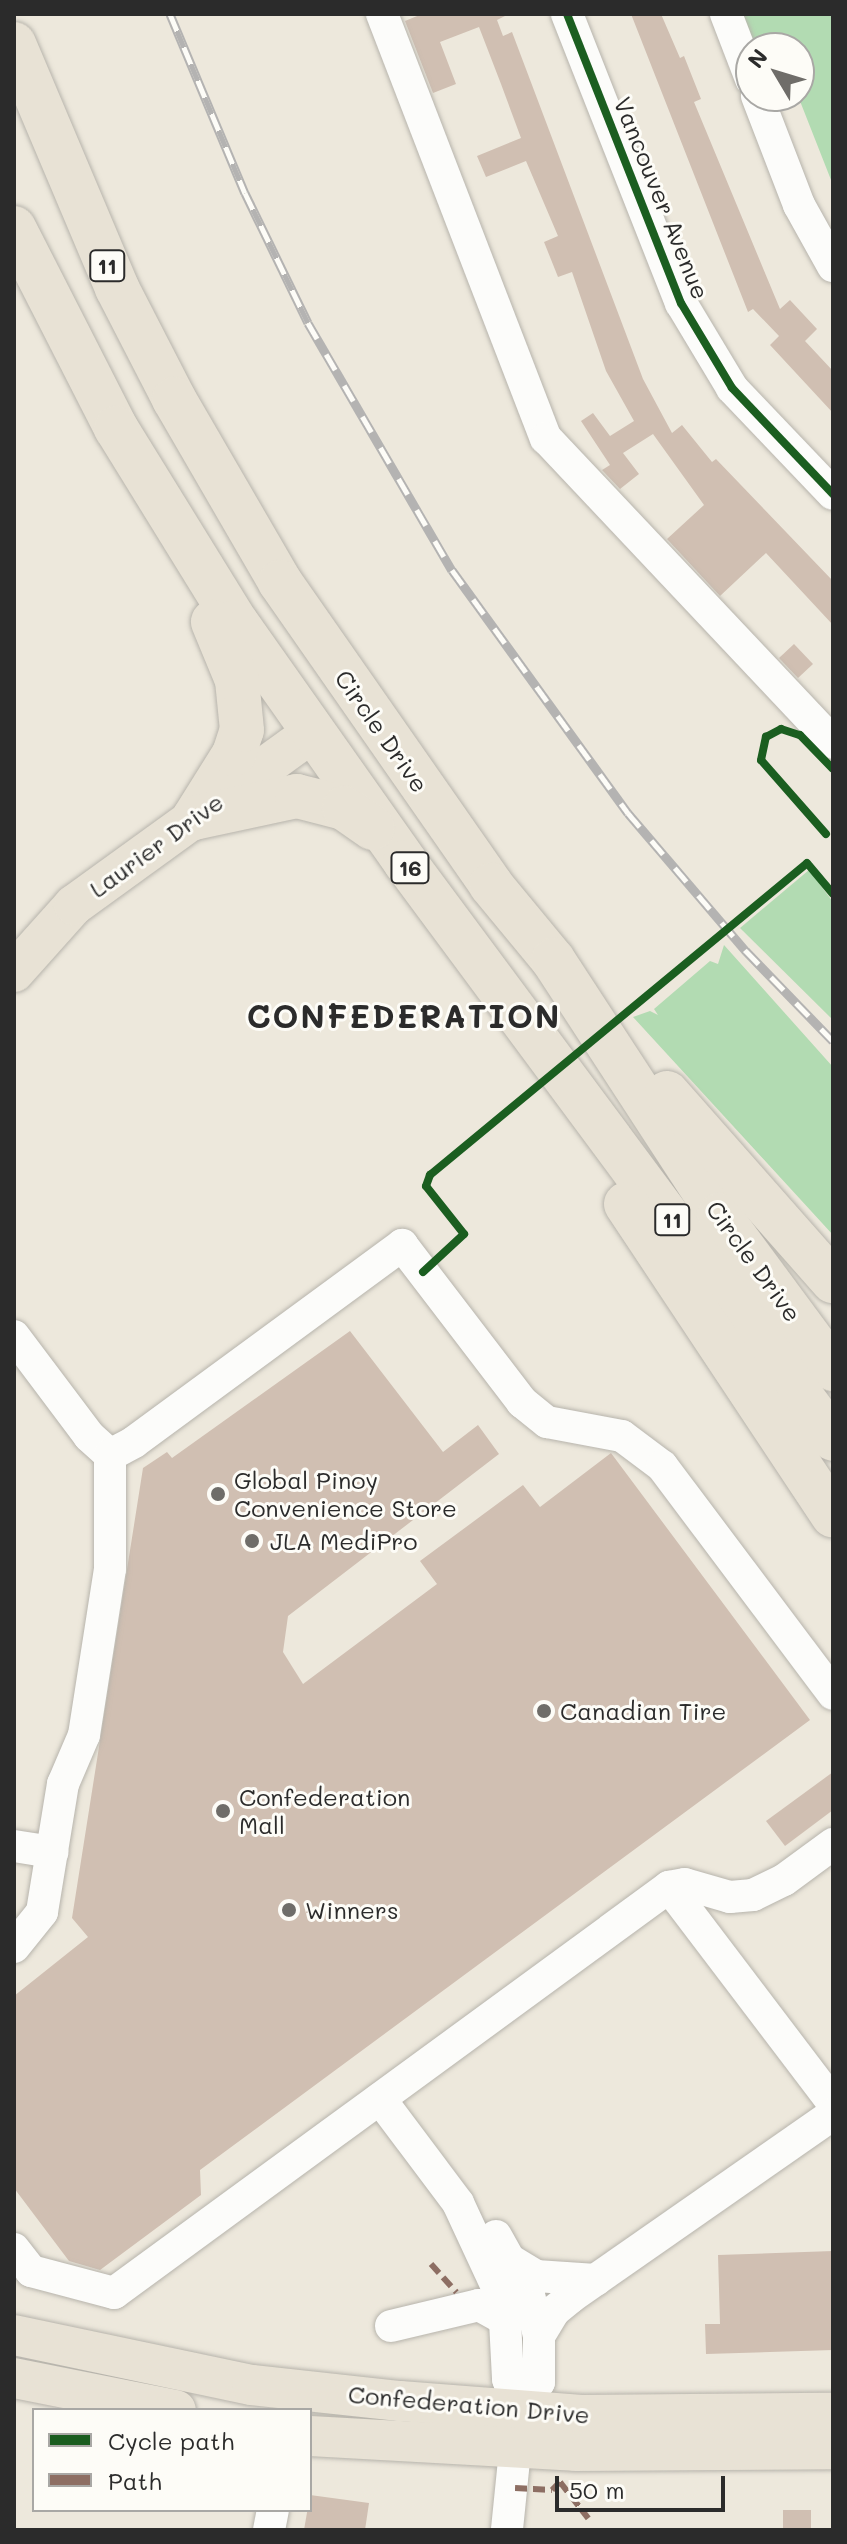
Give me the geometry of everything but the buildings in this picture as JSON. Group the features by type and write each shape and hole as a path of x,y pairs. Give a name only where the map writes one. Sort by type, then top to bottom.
{"highway":[{"name":"Circle Drive","path":"14,44 117,288 218,479 335,666 491,885 553,960 719,1215 833,1369"},
{"name":"Circle Drive","path":"14,228 139,468 312,733 833,1439"},
{"path":"139,468 229,655 242,706 234,754 194,818"},
{"path":"218,479 295,648 312,703 312,733 329,733 361,749 683,1183 719,1215"},
{"name":"16","path":"194,818 274,800 320,798 369,824 405,862"},
{"path":"553,960 833,1281"},
{"path":"510,1001 595,1157 833,1515"}],"main road":[{"name":"Laurier Drive","path":"14,972 74,905 312,733"},
{"name":"Confederation Drive","path":"14,2335 252,2385 518,2430 833,2449"},
{"path":"14,2378 166,2408"},
{"name":"Confederation Drive","path":"312,2436 518,2430 833,2413"}],"street":[{"path":"382,14 546,438 833,743"},
{"name":"Vancouver Avenue","path":"567,14 681,303 732,388 833,494"},
{"path":"726,14 735,37"},
{"path":"763,112 799,205 833,266"},
{"path":"110,1455 134,1442 402,1245 522,1402 547,1422 622,1436 662,1466 833,1694"},
{"path":"14,1336 89,1436 110,1455 110,1569 84,1735 63,1784 42,1912 14,1947"},
{"path":"14,2249 31,2271 114,2293 669,1887 685,1884 730,1897 753,1895 784,1880 833,1844"},
{"path":"14,1846 53,1852"},
{"path":"669,1887 833,2103"},
{"path":"380,2099 458,2203 494,2271 508,2321 508,2379 518,2430"},
{"path":"539,2336 554,2311 833,2114"},
{"path":"458,2203 484,2219 513,2262 539,2336 539,2382 518,2430 507,2530"},
{"path":"513,2262 536,2276 596,2280"},
{"path":"391,2326 479,2305 508,2321"}],"green space":[{"path":"733,14 833,14 833,185 804,112 815,112 815,32 743,32"},
{"path":"809,870 833,902 833,1020 740,928"},
{"path":"724,945 833,1067 833,1235 633,1017 650,1011 658,1015 654,1009 710,961 718,964"}],"railway":[{"path":"170,14 245,193 308,323 452,570 628,813 746,951 833,1041"}],"marked path":[{"path":"431,2264 456,2292"},
{"path":"515,2488 552,2490 560,2482 588,2518"}],"cycle path":[{"path":"567,14 681,303 732,388 833,494"},
{"path":"826,834 761,760 766,737 781,729 800,735 833,769"},
{"path":"423,1272 464,1234 426,1186 430,1175 807,863 833,894"}],"place":[{"name":"Global Pinoy Convenience Store","path":"218,1494"},
{"name":"JLA MediPro","path":"252,1541"},
{"name":"Canadian Tire","path":"544,1711"},
{"name":"Confederation Mall","path":"223,1811"},
{"name":"Winners","path":"289,1910"}],"district":[{"name":"CONFEDERATION","path":"404,1015"}]}
